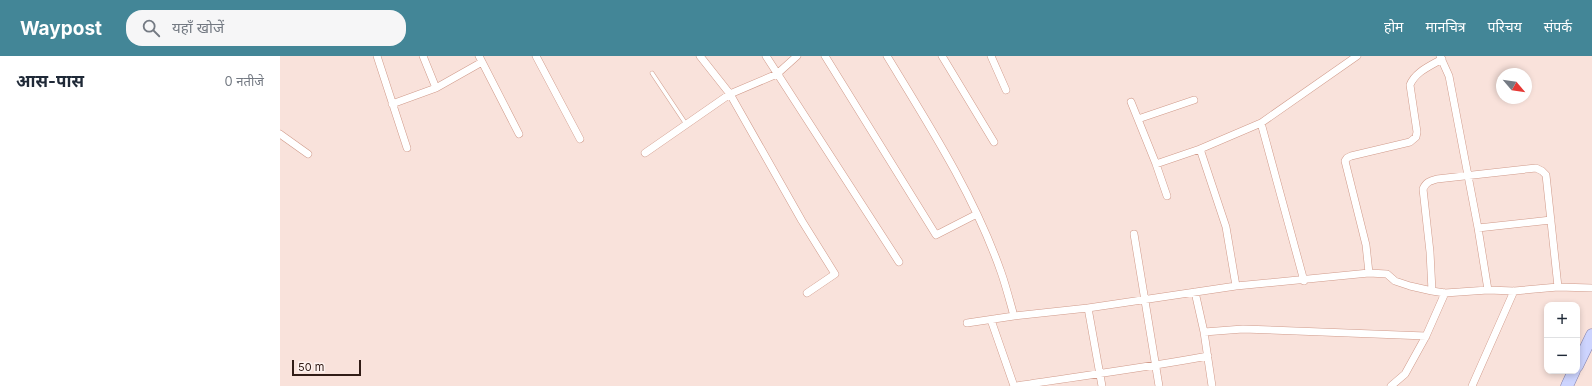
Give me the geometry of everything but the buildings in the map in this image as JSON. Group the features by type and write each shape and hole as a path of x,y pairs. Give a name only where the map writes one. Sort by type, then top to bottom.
{"main road":[{"path":"1580,360 1592,335"},
{"path":"1567,386 1573,374"}],"street":[{"path":"377,56 407,148"},
{"path":"423,56 436,88"},
{"path":"536,56 580,139"},
{"path":"700,56 730,94 802,221 835,274 807,293"},
{"path":"766,56 899,262"},
{"path":"645,153 730,94 777,74 797,56"},
{"path":"825,56 936,235 977,214"},
{"path":"887,56 940,143 977,214 1002,273 1014,316"},
{"path":"942,56 994,142"},
{"path":"991,56 1006,90"},
{"path":"1156,164 1200,149 1262,123 1357,56"},
{"path":"1369,273 1366,245 1345,161 1347,158 1352,156 1410,142 1416,137 1417,132 1410,85 1413,78 1417,74 1441,57 1449,76 1469,176 1488,290"},
{"path":"392,104 436,88 481,59 519,134"},
{"path":"1138,119 1194,100"},
{"path":"1131,102 1167,196"},
{"path":"1262,123 1304,280"},
{"path":"280,134 308,154"},
{"path":"1200,149 1226,227 1236,286"},
{"path":"1432,292 1430,252 1423,189 1425,185 1429,181 1437,179 1536,168 1542,170 1546,175 1558,288"},
{"path":"1478,228 1551,220"},
{"path":"1134,234 1146,299 1159,386"},
{"path":"967,323 1088,308 1236,286 1369,273 1387,274 1395,281 1410,286 1432,292 1445,293 1488,290 1514,291 1558,288 1592,288"},
{"path":"1472,386 1514,291"},
{"path":"1195,292 1204,332 1212,386"},
{"path":"1390,386 1405,374 1426,336 1445,293"},
{"path":"1088,308 1102,386"},
{"path":"992,320 1015,386 1099,372 1156,366 1208,356"},
{"path":"1204,332 1244,329 1426,336"}],"lane":[{"path":"652,73 686,124"}]}
